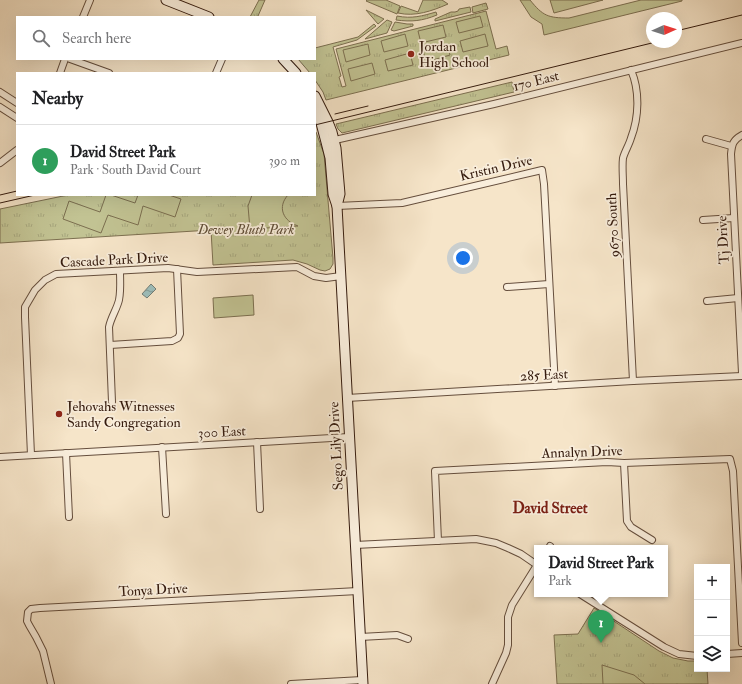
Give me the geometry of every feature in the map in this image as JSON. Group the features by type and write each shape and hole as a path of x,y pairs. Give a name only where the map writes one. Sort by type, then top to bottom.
{"main road":[{"path":"166,0 206,16"},
{"path":"284,60 295,72"},
{"name":"Sego Lily Drive","path":"316,98 335,140 340,194 337,206"},
{"name":"Sego Lily Drive","path":"316,113 321,123 330,158 333,194 337,206 362,682"}],"street":[{"path":"83,16 90,0"},
{"name":"170 East","path":"335,140 494,104 742,43"},
{"path":"60,72 65,60"},
{"path":"73,60 105,72"},
{"path":"216,72 222,60"},
{"name":"9670 South","path":"631,70 635,80 637,107 636,122 623,159 623,184 633,381"},
{"path":"0,92 16,102"},
{"path":"0,107 16,117"},
{"path":"706,139 731,146 736,139 742,135"},
{"name":"Tj Drive","path":"731,146 742,373"},
{"path":"0,163 16,151"},
{"name":"Kristin Drive","path":"337,206 402,202 542,170 555,386"},
{"path":"703,220 734,218"},
{"name":"Cascade Park Drive","path":"31,455 24,317 25,307 29,298 45,280 56,274 168,268 197,272 297,267 314,276 326,278 341,276"},
{"path":"110,346 172,341 178,338 180,334 178,269"},
{"path":"112,402 109,333 110,321 120,294 120,271"},
{"path":"507,287 549,284"},
{"path":"707,300 738,298"},
{"name":"285 East","path":"347,398 742,376"},
{"name":"300 East","path":"0,457 350,437"},
{"path":"257,442 260,509"},
{"path":"162,447 166,514"},
{"path":"66,453 69,517"},
{"name":"Annalyn Drive","path":"438,541 434,471 607,462 624,463 730,459 733,471 742,643"},
{"path":"624,463 627,521 631,528 652,540"},
{"path":"355,545 476,539 486,540 521,554 534,563"},
{"path":"492,684 506,653 508,645 508,617 512,605 534,570"},
{"name":"Tonya Drive","path":"51,684 43,651 27,621 28,612 31,610 40,608 358,591"},
{"path":"585,597 664,647 679,654 694,656"},
{"path":"360,637 397,635 408,639"},
{"path":"730,654 742,653"},
{"path":"291,684 362,682"}],"green space":[{"path":"259,0 265,0 258,16 251,16"},
{"path":"386,0 400,6 397,14 366,1"},
{"path":"423,0 442,0 448,4 423,13 398,13 401,6 418,12"},
{"path":"520,0 530,0 539,10 551,17 569,18 641,0 682,1 544,35 542,24 531,17"},
{"path":"550,0 603,0 554,13"},
{"path":"486,3 488,9 473,13 472,7"},
{"path":"470,7 471,12 435,21 435,19 451,12"},
{"path":"366,10 384,19 378,24"},
{"path":"486,11 496,49 507,46 509,55 326,100 316,82 316,72 309,72 299,60 316,60 316,48 358,37 374,24 376,26 357,40 333,47 341,76 339,77 342,87 346,86 336,49"},
{"path":"436,12 437,15 422,20 396,20 397,16 412,17"},
{"path":"480,16 483,27 459,33 456,22"},
{"path":"387,20 392,22 387,33 365,39"},
{"path":"395,22 413,24 413,26 394,31 391,30"},
{"path":"443,25 446,37 421,43 418,31"},
{"path":"405,34 408,46 384,52 381,41"},
{"path":"485,34 488,46 463,52 460,41"},
{"path":"368,44 370,55 346,62 343,50"},
{"path":"447,44 450,55 426,62 423,50"},
{"path":"410,53 413,65 388,71 385,60"},
{"path":"372,63 375,74 351,81 348,69"},
{"path":"512,82 514,92 342,133 336,124"},
{"name":"Dewey Bluth Park","path":"316,132 324,154 333,264 330,269 325,271 293,260 213,265 211,230 0,243 0,209 63,196 316,196"},
{"path":"106,196 114,196 135,203 138,196 172,196 181,199 175,217 143,206 138,225 108,215 101,233 63,219 69,201 100,212"},
{"path":"252,196 287,196 283,204 283,213 289,221 298,226 250,229 248,206"},
{"path":"253,295 254,315 214,318 213,298"},
{"path":"594,608 659,651 673,658 694,661 694,672 707,672 708,684 557,684 554,635 578,634"},
{"path":"602,665 634,675 645,684 603,684"}],"water":[{"path":"151,284 156,289 147,298 142,294"}],"tram line":[{"path":"682,30 742,15"},
{"path":"316,125 646,44"},
{"path":"335,114 368,106"},
{"path":"0,195 16,191"},
{"path":"0,203 31,196"}],"place":[{"name":"Jordan High School","path":"411,54"},
{"name":"Jehovahs Witnesses Sandy Congregation","path":"59,414"},
{"name":"David Street Park","path":"601,643"}],"district":[{"name":"David Street","path":"550,508"}]}
